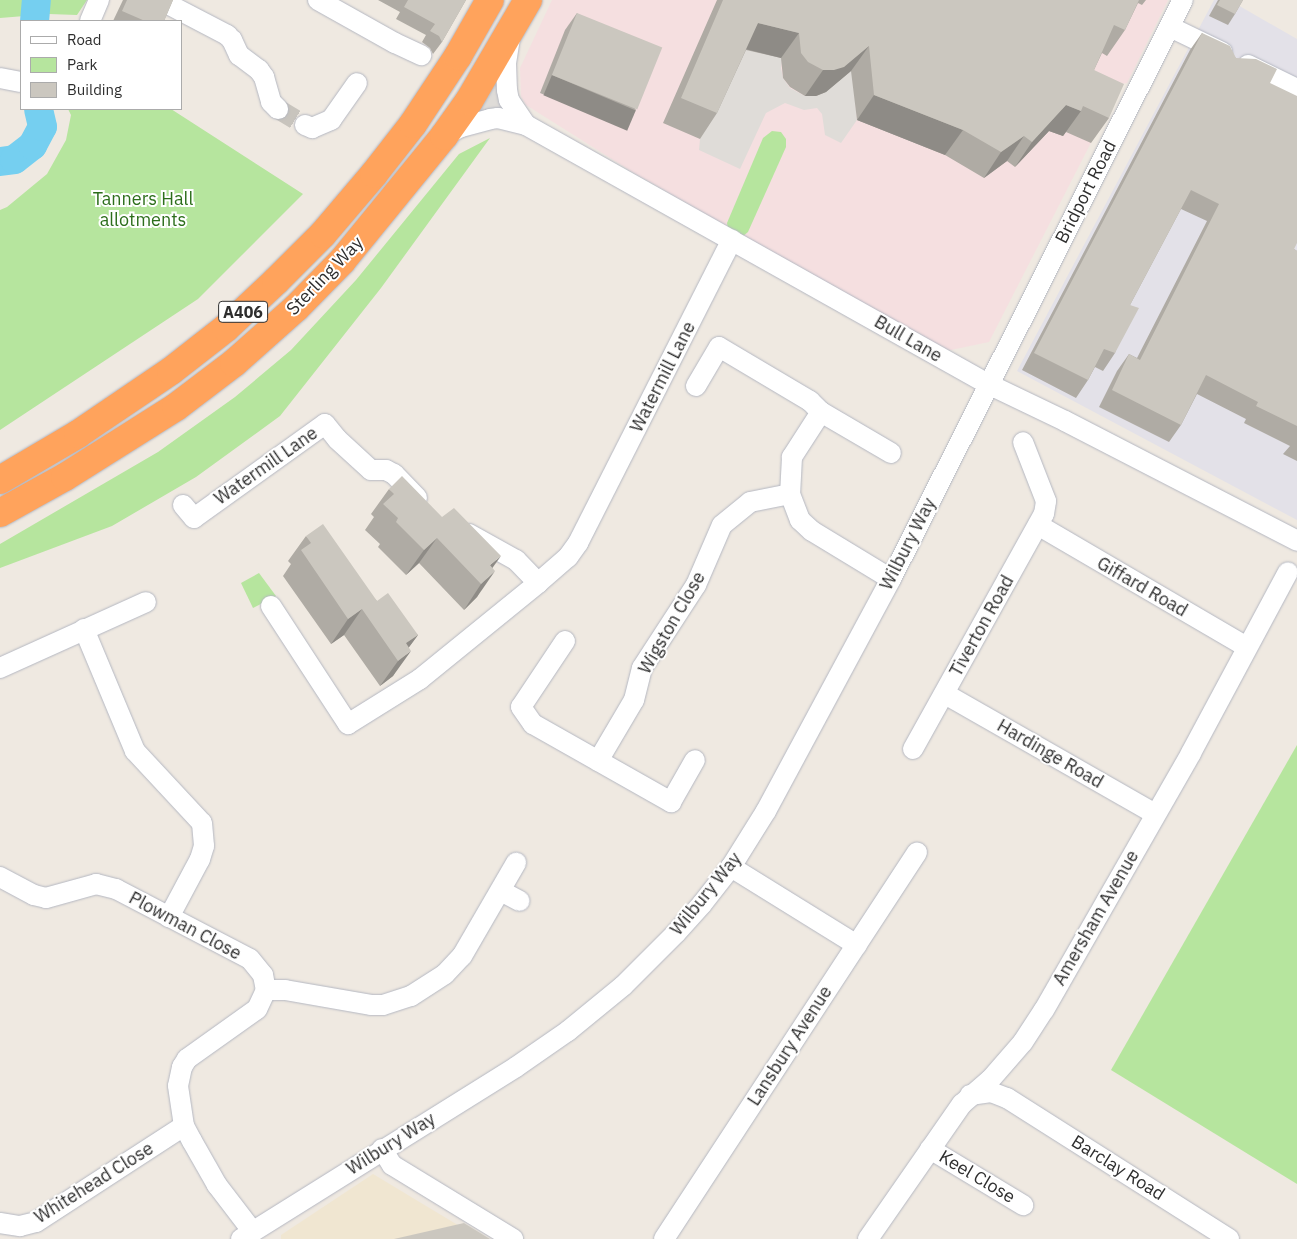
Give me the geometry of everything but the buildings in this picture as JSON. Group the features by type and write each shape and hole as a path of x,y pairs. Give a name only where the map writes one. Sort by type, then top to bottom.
{"highway":[{"name":"Sterling Way","path":"0,480 78,434 170,371 226,328 276,281 323,234 413,124 458,56 490,0"},
{"name":"Sterling Way","path":"0,513 65,477 176,407 261,341 342,261 386,211 444,136 512,30 528,0"}],"street":[{"path":"90,20 99,0"},
{"path":"160,0 216,28 232,40 239,55 255,66 264,77 267,93 278,110"},
{"path":"318,0 394,43 421,55"},
{"name":"Bridport Road","path":"988,384 1183,0"},
{"path":"1170,27 1297,89"},
{"path":"512,30 506,63 506,90 526,125"},
{"path":"305,125 312,128 331,120 357,83"},
{"path":"444,136 461,127 490,119 498,118 526,125"},
{"name":"Bull Lane","path":"526,125 988,384 1066,421 1297,541"},
{"name":"Watermill Lane","path":"271,606 348,724 420,679 568,558 578,543 732,240"},
{"path":"696,386 719,348 810,401 821,412 891,453"},
{"name":"Wilbury Way","path":"247,1235 516,1067 568,1031 623,986 702,904 731,867 766,811 891,579 988,384"},
{"path":"821,412 792,457 790,494 800,520 812,531 891,579"},
{"name":"Watermill Lane","path":"183,504 194,518 325,424 337,440 371,470 386,470 402,480 428,510"},
{"path":"1023,442 1053,523 1068,544"},
{"name":"Wigston Close","path":"598,761 634,700 642,668 696,586 722,525 750,502 790,494"},
{"name":"Tiverton Road","path":"913,749 1044,514 1046,501"},
{"path":"448,525 516,560 538,583"},
{"name":"Giffard Road","path":"1038,525 1247,647"},
{"name":"Amersham Avenue","path":"868,1239 970,1095 990,1080 1023,1042 1044,1010 1155,814 1288,572"},
{"path":"0,668 146,602"},
{"path":"84,629 135,751 202,822 204,846 200,859 169,917"},
{"path":"565,641 521,707 532,724 671,802 695,760"},
{"name":"Hardinge Road","path":"944,694 1155,814"},
{"name":"Lansbury Avenue","path":"664,1239 917,853"},
{"path":"247,1235 184,1126 178,1086 182,1067 187,1059 258,1009 266,990 373,997 383,1005 410,996 445,974 470,944 516,863"},
{"path":"731,867 857,945"},
{"name":"Plowman Close","path":"0,876 34,895 46,898 81,887 104,885 250,960 263,975 266,990"},
{"path":"501,891 520,901"},
{"path":"1007,1098 998,1084 1008,1058"},
{"name":"Barclay Road","path":"970,1095 991,1092 1007,1098 1229,1239"},
{"name":"Whitehead Close","path":"0,1223 20,1226 36,1222 184,1126"},
{"path":"382,1149 392,1165 514,1239"},
{"name":"Keel Close","path":"930,1150 1023,1205"}],"shaded area":[{"path":"552,0 1168,0 1127,83 1121,84 989,342 946,351 634,173 526,105 521,96 520,68"},
{"path":"1214,0 1229,0 1297,39 1297,520 1017,371"},
{"path":"747,34 783,53 781,68 783,78 790,88 805,96 816,96 840,72 852,71 857,120 841,143 825,135 822,114 817,108 804,110 785,103 766,113 740,169 699,150 700,139"},
{"path":"497,81 510,114 493,110 477,112"},
{"path":"373,1174 481,1239 281,1239 281,1235"}],"green space":[{"path":"0,0 87,0 77,15 49,14 0,18"},
{"name":"Tanners Hall allotments","path":"68,110 173,110 303,194 198,299 0,430 0,210 7,207 47,174 66,140 71,115"},
{"path":"772,131 781,132 786,139 786,147 748,232 742,237 728,229 727,223 763,138"},
{"path":"490,138 381,288 280,416 196,477 112,526 0,568 0,544 158,452 235,397 291,350 356,280 459,154"},
{"path":"259,573 276,596 253,608 241,583"},
{"path":"1297,745 1297,1184 1111,1070"}],"waterway":[{"path":"34,20 36,0"},
{"path":"0,161 14,159 32,145 42,126 38,110"}],"tunnel":[{"path":"278,109 305,125"}]}
